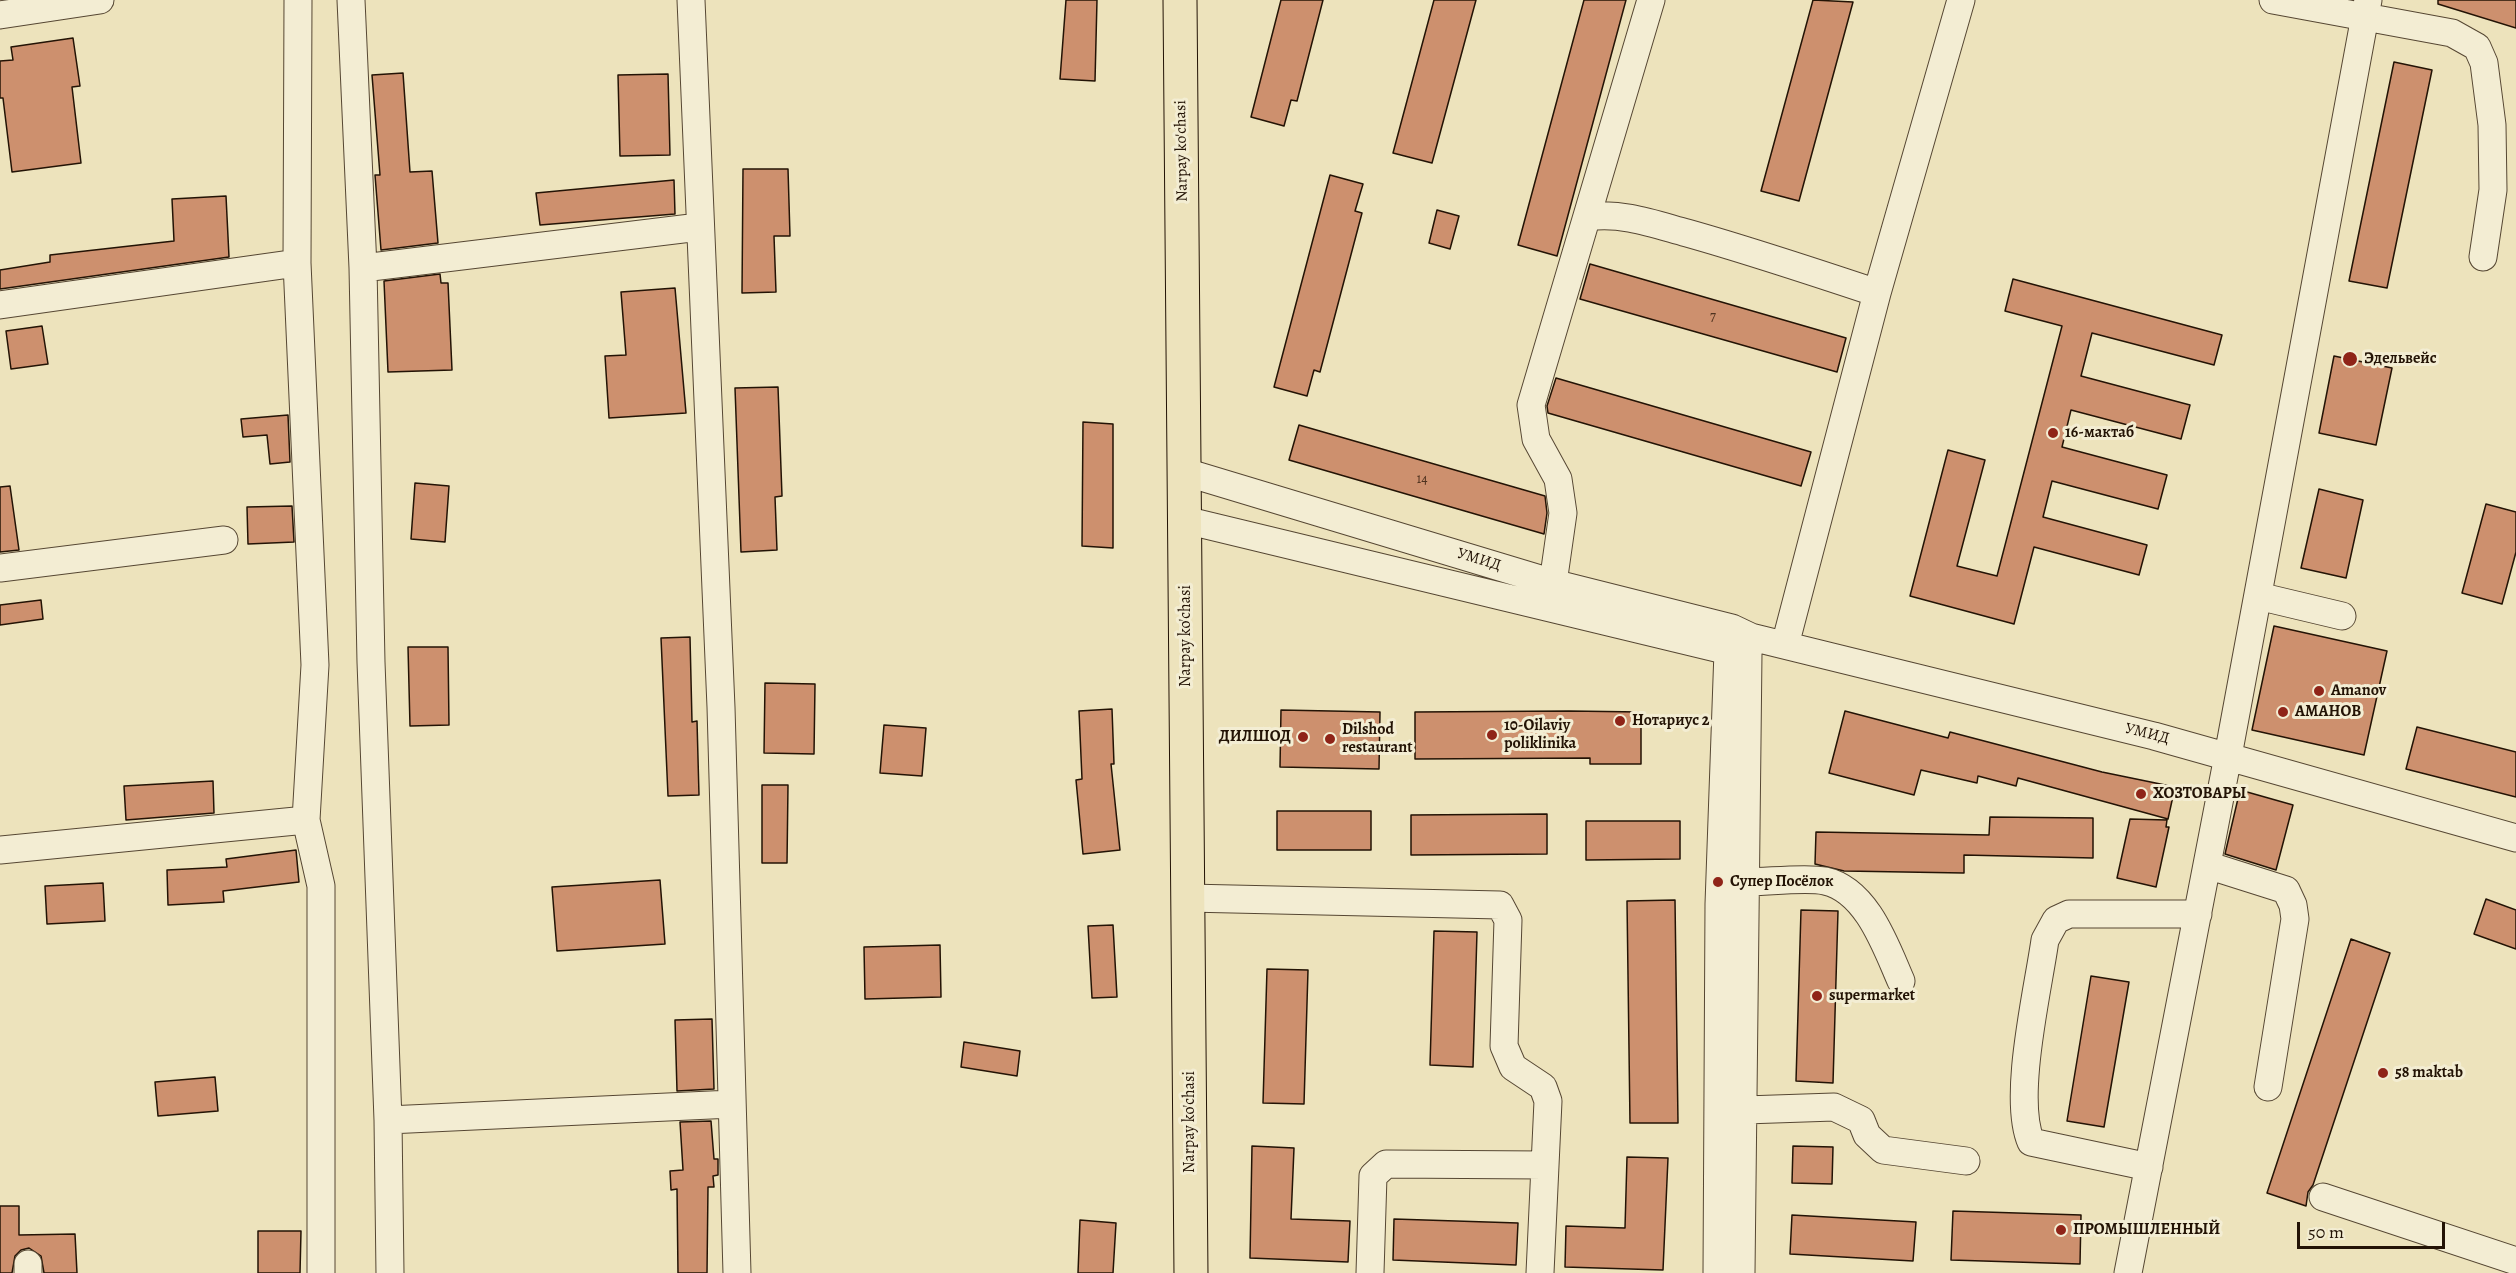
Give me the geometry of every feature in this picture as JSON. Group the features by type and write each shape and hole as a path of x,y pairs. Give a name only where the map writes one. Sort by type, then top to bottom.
{"main road":[{"name":"Narpay ko'chasi","path":"1180,0 1191,1273"}],"street":[{"path":"0,15 100,0"},
{"path":"298,0 297,262 315,665 306,820 321,886 321,1273"},
{"path":"351,0 363,267 371,662 388,1120 390,1273"},
{"path":"691,0 721,707 737,1273"},
{"path":"1553,583 1563,513 1558,479 1536,440 1531,405 1651,0"},
{"path":"1717,1273 1719,904 1753,643 1877,293 1961,0"},
{"path":"2273,0 2366,9 2452,33 2477,47 2484,63 2492,136 2493,190 2483,257"},
{"path":"2128,1273 2228,756 2366,9"},
{"path":"1588,218 1605,214 1628,217 1743,249 1877,293"},
{"path":"363,267 699,227"},
{"path":"0,304 297,262"},
{"name":"УМИД","path":"1185,472 1753,643"},
{"name":"УМИД","path":"1185,520 1753,643 2228,756 2516,838"},
{"path":"0,568 224,540"},
{"path":"2258,596 2342,616"},
{"path":"1741,1273 1753,643"},
{"path":"0,850 306,820"},
{"path":"2207,865 2286,890 2293,905 2295,919 2268,1087"},
{"path":"1747,882 1826,881 1848,893 1872,916 1901,981"},
{"path":"1188,898 1500,905 1508,920 1504,1046 1513,1067 1543,1087 1548,1101 1540,1273"},
{"path":"2149,1167 2031,1142 2024,1127 2022,1097 2045,940 2056,920 2069,914 2198,914"},
{"path":"388,1120 732,1104"},
{"path":"1745,1110 1834,1107 1861,1120 1867,1135 1882,1150 1966,1161"},
{"path":"1370,1273 1373,1176 1386,1164 1544,1165"},
{"path":"2323,1197 2516,1261"}],"building":[{"path":"1066,0 1097,0 1095,81 1060,79"},
{"path":"1281,0 1323,0 1297,101 1291,100 1284,126 1251,117"},
{"path":"1434,0 1476,0 1432,163 1393,153"},
{"path":"1584,0 1626,0 1557,256 1518,245"},
{"path":"1813,0 1853,2 1799,201 1761,191"},
{"path":"2438,0 2516,0 2516,28 2438,4"},
{"path":"73,38 80,86 72,87 81,163 12,172 3,98 0,98 0,61 13,60 11,47"},
{"path":"2394,62 2432,70 2387,288 2349,281"},
{"path":"403,73 410,172 432,171 438,243 381,250 375,175 380,175 372,75"},
{"path":"668,74 670,155 620,156 618,75"},
{"path":"743,169 788,169 790,236 774,236 776,292 742,293"},
{"path":"1330,175 1363,184 1355,211 1362,213 1320,372 1314,370 1307,396 1274,387"},
{"path":"674,180 675,214 540,225 536,193"},
{"path":"226,196 229,257 0,289 0,270 50,262 50,255 174,241 172,199"},
{"path":"1437,210 1459,216 1450,249 1429,243"},
{"path":"1590,264 1846,338 1837,372 1580,299"},
{"path":"440,274 441,283 448,283 452,370 388,372 384,281"},
{"path":"2013,279 2222,335 2214,365 2092,333 2081,376 2190,405 2181,439 2071,410 2062,447 2167,475 2158,509 2052,481 2043,517 2147,545 2139,575 2034,547 2014,624 1910,596 1948,450 1985,460 1957,566 1997,576 2062,326 2005,311"},
{"path":"675,288 686,413 609,418 605,356 626,355 621,292"},
{"path":"42,326 48,364 11,369 6,331"},
{"path":"2334,356 2392,368 2376,445 2319,433"},
{"path":"1556,378 1811,452 1801,486 1548,413 1547,406"},
{"path":"778,387 782,496 775,497 777,550 741,552 735,388"},
{"path":"288,415 290,462 270,464 267,435 243,437 241,419"},
{"path":"1083,422 1113,424 1113,548 1082,546"},
{"path":"1299,425 1545,496 1547,513 1544,534 1289,460"},
{"path":"415,483 449,486 445,542 411,539"},
{"path":"10,486 19,550 0,552 0,487"},
{"path":"2319,489 2363,500 2346,578 2301,568"},
{"path":"2486,504 2516,512 2516,552 2502,604 2462,593"},
{"path":"292,506 294,542 248,544 247,507"},
{"path":"41,600 43,619 0,625 0,605"},
{"name":"Amanov","path":"2274,626 2387,651 2364,755 2252,730"},
{"path":"690,637 692,722 697,721 699,795 668,796 661,638"},
{"path":"408,647 448,647 449,725 410,726"},
{"path":"765,683 815,684 814,754 764,753"},
{"path":"1112,709 1114,764 1111,764 1120,850 1083,854 1076,780 1082,779 1079,711"},
{"name":"Dilshod restaurant","path":"1281,710 1380,712 1379,769 1280,767"},
{"path":"1845,711 1948,738 1950,732 2102,772 2175,787 2168,819 2018,778 2016,786 1978,776 1977,783 1921,770 1914,795 1829,773"},
{"name":"10-Oilaviy poliklinika","path":"1415,712 1641,712 1641,764 1590,764 1590,758 1415,759"},
{"path":"884,725 926,728 922,776 880,773"},
{"path":"2417,727 2516,752 2516,797 2406,769"},
{"path":"213,781 214,813 126,820 124,786"},
{"path":"762,785 788,785 787,863 762,863"},
{"path":"2240,790 2293,805 2276,870 2225,854"},
{"path":"1277,811 1371,811 1371,850 1277,850"},
{"path":"1547,814 1547,854 1411,855 1411,815"},
{"path":"1990,817 2093,818 2093,858 1964,855 1964,873 1844,871 1815,864 1816,832 1989,835"},
{"path":"2130,819 2167,820 2166,827 2169,827 2156,887 2117,878"},
{"path":"1586,821 1680,821 1680,859 1586,860"},
{"path":"296,850 299,882 223,891 224,902 168,905 167,870 227,867 226,859"},
{"path":"660,880 665,944 557,951 552,887"},
{"path":"103,883 105,921 47,924 45,886"},
{"path":"2486,899 2516,910 2516,949 2474,934"},
{"path":"1675,900 1678,1123 1630,1123 1627,901"},
{"name":"supermarket","path":"1801,910 1838,911 1833,1083 1796,1081"},
{"path":"1113,925 1117,997 1092,998 1088,926"},
{"path":"1434,931 1477,932 1473,1067 1430,1065"},
{"path":"2351,939 2390,953 2313,1185 2308,1192 2306,1206 2267,1193"},
{"path":"940,945 941,997 865,999 864,947"},
{"path":"1267,969 1308,970 1304,1104 1263,1103"},
{"path":"2091,976 2129,982 2104,1127 2067,1121"},
{"path":"712,1019 714,1089 677,1091 675,1020"},
{"path":"964,1042 1020,1051 1017,1076 961,1067"},
{"path":"215,1077 218,1111 158,1116 155,1082"},
{"path":"711,1121 714,1159 718,1159 718,1175 713,1176 714,1187 708,1187 707,1273 678,1273 677,1189 671,1190 670,1171 683,1170 680,1122"},
{"path":"1252,1146 1294,1148 1291,1219 1350,1221 1348,1262 1250,1258"},
{"path":"1793,1146 1833,1147 1832,1184 1792,1183"},
{"path":"1627,1157 1668,1158 1663,1270 1565,1267 1566,1226 1625,1228"},
{"path":"0,1206 19,1206 19,1235 75,1234 77,1273 44,1273 41,1256 29,1248 21,1250 15,1256 12,1273 0,1273"},
{"path":"1953,1211 2081,1215 2080,1264 1951,1260"},
{"path":"1792,1215 1916,1222 1913,1261 1790,1254"},
{"path":"1394,1219 1518,1223 1516,1265 1393,1260"},
{"path":"1080,1220 1116,1223 1113,1273 1078,1273"},
{"path":"258,1231 301,1231 300,1273 258,1273"}],"place":[{"name":"Эдельвейс","path":"2350,359"},
{"name":"16-мактаб","path":"2053,433"},
{"name":"Amanov","path":"2319,691"},
{"name":"АМАНОВ","path":"2283,712"},
{"name":"Нотариус 2","path":"1620,721"},
{"name":"10-Oilaviy poliklinika","path":"1492,735"},
{"name":"ДИЛШОД","path":"1303,737"},
{"name":"Dilshod restaurant","path":"1330,739"},
{"name":"ХОЗТОВАРЫ","path":"2141,794"},
{"name":"Супер Посёлок","path":"1718,882"},
{"name":"supermarket","path":"1817,996"},
{"name":"58 maktab","path":"2383,1073"},
{"name":"ПРОМЫШЛЕННЫЙ","path":"2061,1230"}]}
